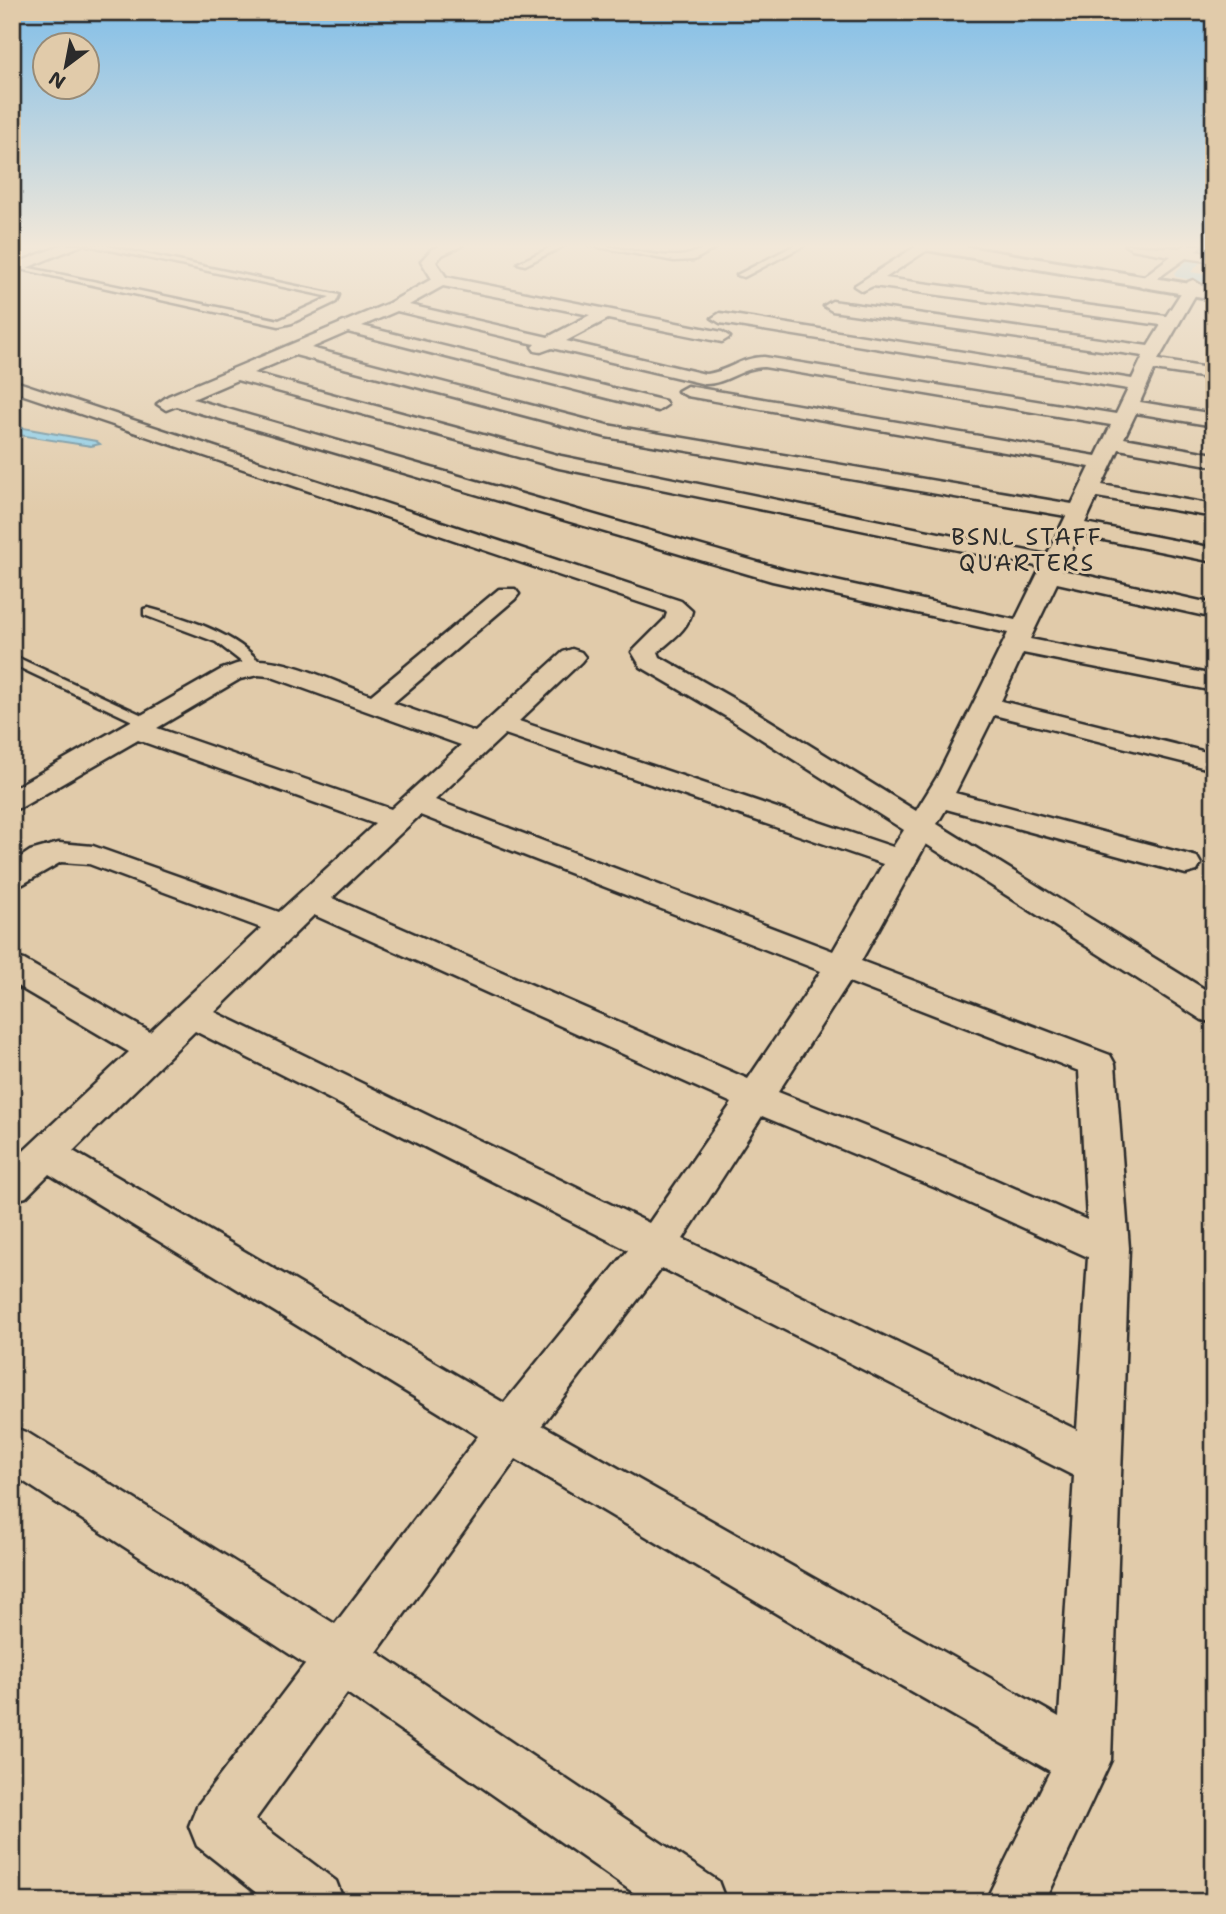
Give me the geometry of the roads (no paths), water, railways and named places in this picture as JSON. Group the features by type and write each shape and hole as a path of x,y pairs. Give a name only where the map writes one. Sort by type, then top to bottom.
{"street":[{"path":"139,415 328,334"},
{"path":"376,334 658,405"},
{"path":"516,334 604,355 686,383 785,409 1114,436 1214,374"},
{"path":"339,449 565,334"},
{"path":"604,355 645,334"},
{"path":"709,334 722,337"},
{"path":"803,334 1114,436 1214,555"},
{"path":"875,334 1114,436 1214,512"},
{"path":"315,1902 217,1826 509,1432 657,1244 840,966 939,798 1166,334"},
{"path":"293,349 606,431 737,455 1114,436 1214,420"},
{"path":"502,496 606,431 658,405 686,383 715,379 744,362 764,362 1114,436 1214,460"},
{"path":"236,374 559,462 1052,568 1214,611"},
{"path":"12,385 139,415 673,606 681,615 652,640 645,652 650,662 739,713 1214,1011"},
{"path":"175,400 780,576 1214,683"},
{"path":"737,455 785,409"},
{"path":"374,705 507,594"},
{"path":"572,657 22,1174 509,1432 869,1642 1084,1760"},
{"path":"12,801 231,674 257,667 273,669 374,705 491,733 901,860"},
{"path":"986,705 1214,762"},
{"path":"140,726 405,812 840,966 1097,1064 1109,1248 1084,1760 1014,1902"},
{"path":"939,798 1186,864"},
{"path":"12,877 41,858 59,852 93,855 284,925"},
{"path":"311,901 755,1098 950,1177 1109,1248"},
{"path":"18,979 155,1051"},
{"path":"192,1015 1100,1465"},
{"path":"12,1448 343,1658 697,1902"}],"lane":[{"path":"148,611 227,641 243,652 257,667"},
{"path":"12,659 140,726"}],"water":[{"path":"12,426 96,441 100,444 91,446 12,434"}],"district":[{"name":"BSNL STAFF QUARTERS","path":"1027,550"}]}
